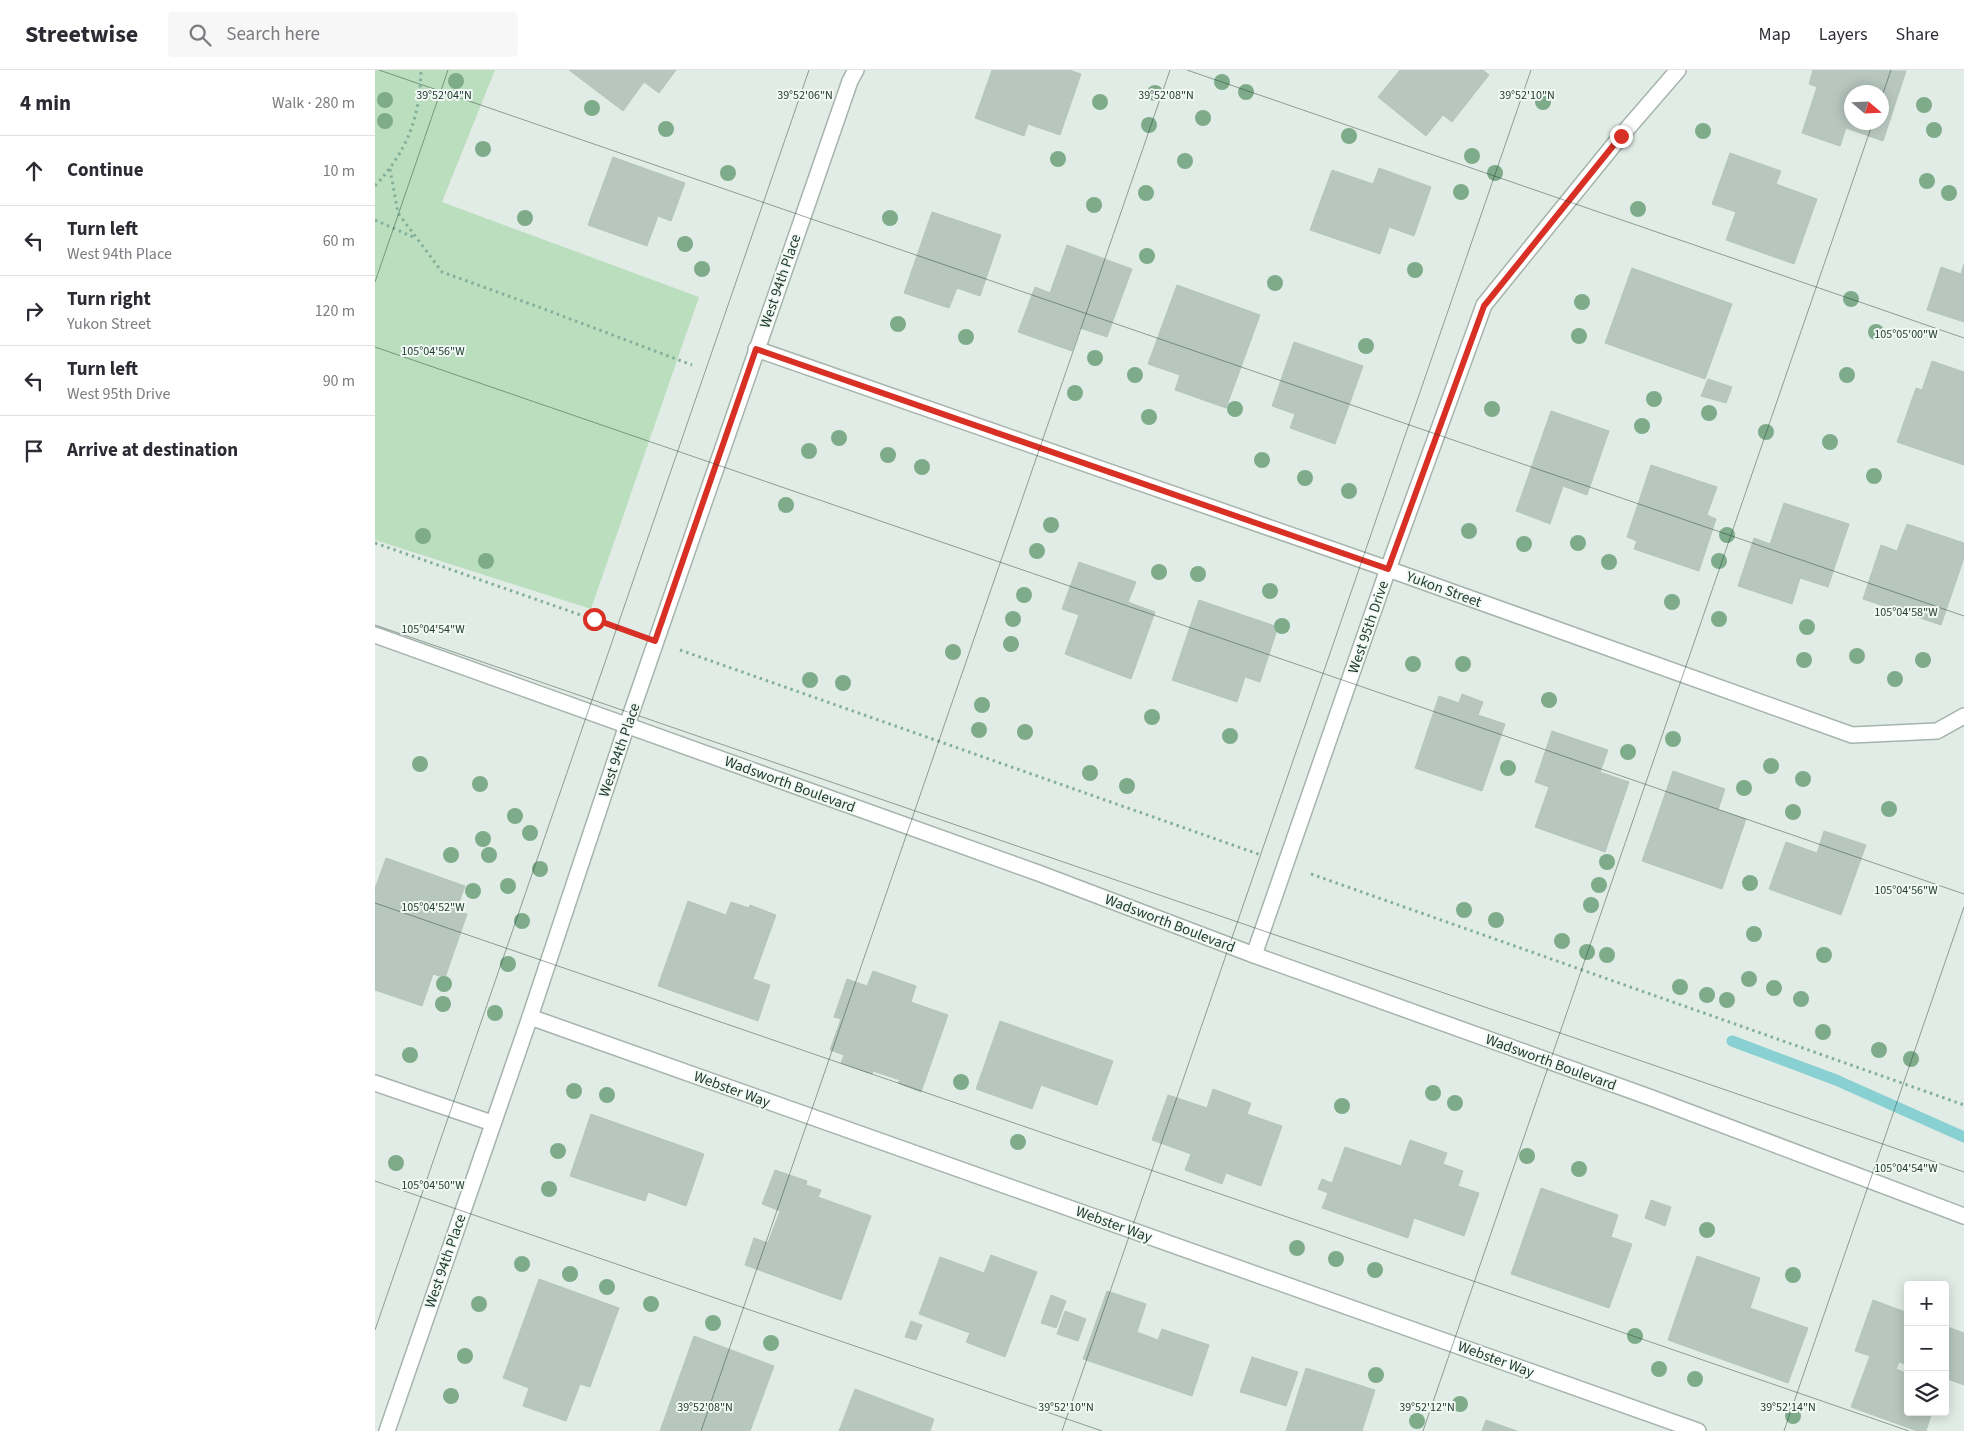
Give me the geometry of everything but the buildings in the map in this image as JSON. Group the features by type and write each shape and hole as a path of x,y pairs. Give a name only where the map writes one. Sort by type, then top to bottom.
{"street":[{"name":"West 94th Place","path":"387,1431 530,1017 655,641 756,349 856,70"},
{"name":"West 95th Drive","path":"1254,955 1388,569 1484,306 1621,136 1678,70"},
{"name":"Yukon Street","path":"756,349 1388,569 1852,735 1937,731 1964,716"},
{"name":"Wadsworth Boulevard","path":"375,635 1041,874 1254,955 1640,1094 1964,1216"},
{"name":"Webster Way","path":"530,1017 1698,1431"},
{"path":"375,1083 492,1123"}],"path":[{"path":"375,186 390,169 406,144 415,117 421,85 421,70"},
{"path":"390,169 398,213 414,237 442,272 691,365"},
{"path":"375,220 414,237"},
{"path":"375,543 1964,1105"}],"green space":[{"path":"375,70 495,70 442,202 699,297 591,609 375,540"}],"waterway":[{"path":"1732,1041 1836,1080 1964,1137"}],"route":[{"path":"594,619 655,641 756,349 1388,569 1484,306 1621,136"}]}
